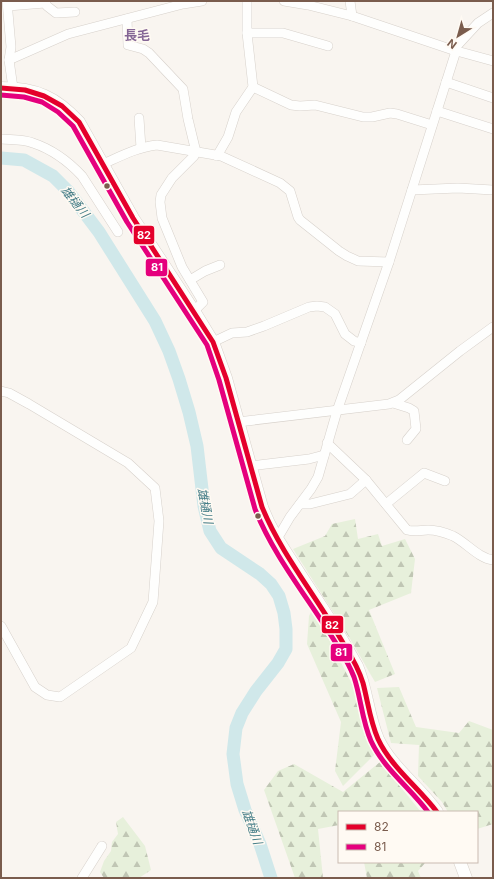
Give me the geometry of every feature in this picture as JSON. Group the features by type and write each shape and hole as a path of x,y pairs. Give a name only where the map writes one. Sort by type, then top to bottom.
{"main road":[{"path":"7,88 35,92 53,99 67,109 80,122 133,218 194,311 212,342 226,378 250,466 267,520 277,539 345,644 357,666 378,739 392,761 424,795 436,811"},
{"path":"460,863 466,878"}],"street":[{"path":"9,57 68,34 183,4 202,1"},
{"path":"218,156 228,138 236,112 253,87 247,33 247,1"},
{"path":"284,1 308,5 352,16 454,51 493,61"},
{"path":"350,1 352,16"},
{"path":"7,88 11,47 7,3 45,2 56,14 75,12"},
{"path":"277,539 318,477 337,411 412,190 446,82 454,51 478,23 493,13"},
{"path":"127,19 128,45 143,48 183,89 196,152 194,156 172,178 161,196 160,202 162,218 182,267 203,302 194,311"},
{"path":"247,33 283,33 328,46"},
{"path":"1,50 9,57"},
{"path":"446,82 493,98"},
{"path":"253,87 295,106 315,105 363,117 397,114 432,126"},
{"path":"437,111 493,129"},
{"path":"139,118 141,148"},
{"path":"1,139 19,140 32,143 50,151 65,161 82,176 118,232"},
{"path":"103,164 126,153 157,145 218,156 238,163 286,187 292,195 300,220 338,251 358,261 388,262"},
{"path":"412,190 458,188 493,190"},
{"path":"190,280 205,271 220,265"},
{"path":"212,342 232,333 247,332 264,326 309,306 325,306 335,314 345,334 354,341 361,342"},
{"path":"238,422 393,403 399,400 460,351 493,328"},
{"path":"1,391 9,393 29,404 128,463 155,488 159,521 153,602 131,648 60,697 47,695 35,687 1,626"},
{"path":"393,403 414,411 416,428 407,440"},
{"path":"327,443 366,480 407,530 413,532 428,530 452,536 466,544 486,559 493,560"},
{"path":"250,466 324,455"},
{"path":"386,504 424,473 445,481"},
{"path":"300,504 310,504 350,494 366,480"},
{"path":"82,878 102,846"}],"green space":[{"path":"355,519 358,539 378,534 382,546 405,539 415,559 411,593 369,610 395,674 375,682 349,637 293,549 325,536 332,524"},
{"path":"313,608 354,688 376,753 343,786 335,771 341,722 307,644 309,616"},
{"path":"399,687 416,727 459,733 469,721 493,730 493,824 478,829 478,811 447,811 442,802 418,776 419,745 391,743 377,688"},
{"path":"380,762 420,811 338,811 338,825 318,829 323,878 295,878 264,790 278,771 294,764 343,792"},
{"path":"123,817 145,846 151,870 139,878 104,878 100,872 104,861 111,851 112,842 118,834 116,822"},
{"path":"364,863 425,863 418,871 421,878 367,878"}],"waterway":[{"name":"雄樋川","path":"1,158 24,160 53,176 68,191 99,232 155,321 169,351 189,412 197,446 204,506 210,531 221,548 260,574 271,584 279,596 284,613 286,649 278,663 256,691 242,713 236,728 233,754 237,784 245,810 260,844 271,878"}],"transit line":[{"name":"82","path":"1,88 25,90 44,96 62,106 79,122 133,218 213,342 226,378 262,507 270,525 291,561 336,630 356,665 363,683 373,725 383,749 397,768 436,811"},
{"name":"81","path":"1,95 24,97 42,102 58,112 73,126 127,222 207,345 219,380 255,509 263,527 283,563 344,656 354,677 368,733 376,751 427,811"}],"district":[{"name":"長毛","path":"137,35"}]}
